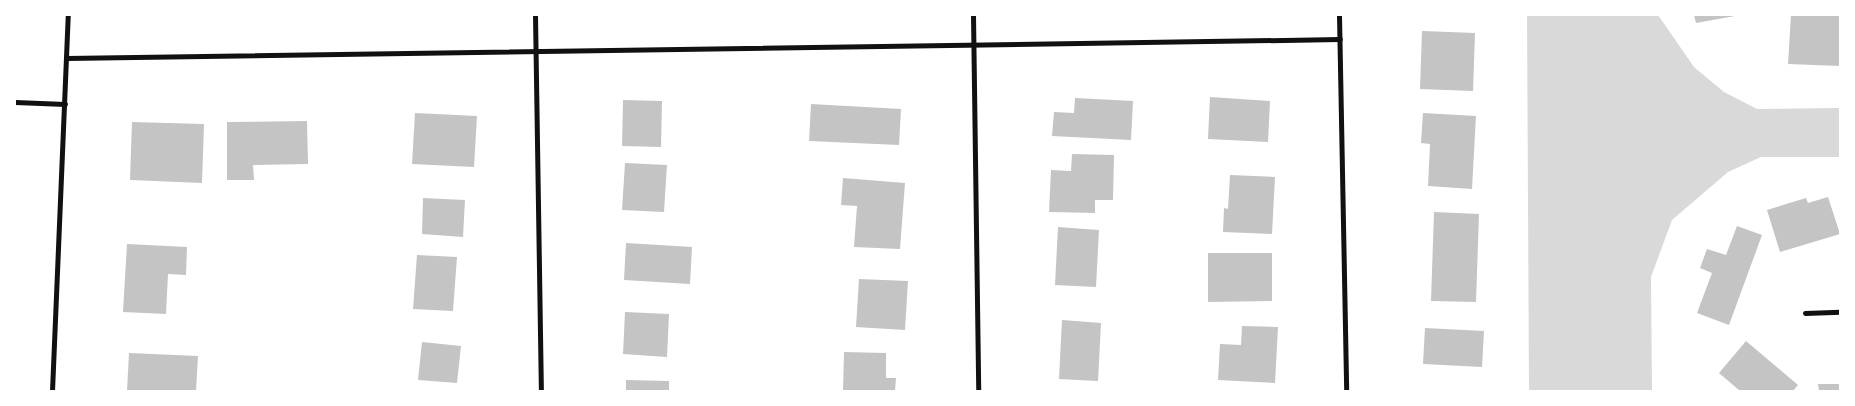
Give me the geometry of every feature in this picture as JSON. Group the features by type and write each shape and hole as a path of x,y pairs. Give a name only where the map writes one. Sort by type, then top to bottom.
{"street":[{"path":"52,391 68,15"},
{"path":"535,15 540,391"},
{"path":"973,15 978,391"},
{"path":"1340,15 1346,391"},
{"path":"66,58 974,46 1340,39"},
{"path":"15,102 65,104"},
{"path":"1806,313 1840,312"}],"shaded area":[{"path":"1527,15 1658,15 1694,67 1724,92 1757,109 1840,108 1840,157 1761,157 1728,172 1672,220 1651,277 1652,391 1529,391"}],"building":[{"path":"1694,15 1735,15 1735,16 1696,23"},
{"path":"1791,15 1840,15 1840,66 1788,64"},
{"path":"1422,31 1475,33 1473,91 1420,89"},
{"path":"1210,97 1270,101 1268,142 1208,139"},
{"path":"1075,98 1133,101 1131,140 1052,136 1054,112 1074,113"},
{"path":"623,100 662,101 661,147 622,146"},
{"path":"811,104 901,109 899,145 809,141"},
{"path":"415,113 477,116 474,167 412,164"},
{"path":"1423,113 1476,116 1472,189 1428,186 1430,144 1421,143"},
{"path":"307,121 308,164 253,165 254,180 227,180 227,122"},
{"path":"132,122 204,124 202,183 130,180"},
{"path":"1072,154 1114,155 1113,200 1095,200 1095,213 1049,212 1051,170 1071,171"},
{"path":"625,163 667,165 664,212 622,210"},
{"path":"1230,175 1275,177 1272,234 1223,232 1224,208 1228,209"},
{"path":"843,178 905,183 900,249 854,247 857,206 841,205"},
{"path":"1828,197 1840,234 1780,252 1767,210 1806,198 1808,203"},
{"path":"423,198 465,200 463,237 422,234"},
{"path":"1434,212 1479,214 1476,302 1431,301"},
{"path":"1737,226 1762,235 1729,325 1697,313 1712,273 1700,268 1707,249 1726,255"},
{"path":"1058,227 1099,230 1096,287 1055,285"},
{"path":"626,243 692,247 690,284 624,280"},
{"path":"127,244 187,247 186,275 168,274 166,314 123,312"},
{"path":"1208,253 1272,253 1272,301 1208,302"},
{"path":"417,255 457,257 453,311 413,309"},
{"path":"859,279 908,281 905,330 856,327"},
{"path":"625,312 669,314 667,357 623,354"},
{"path":"1062,320 1101,323 1098,381 1059,379"},
{"path":"1242,326 1278,327 1275,383 1218,380 1220,344 1241,345"},
{"path":"1425,328 1484,331 1482,367 1423,364"},
{"path":"1746,341 1798,385 1793,391 1740,391 1719,373"},
{"path":"422,342 461,346 457,383 418,380"},
{"path":"844,352 886,353 886,378 896,378 895,391 843,391"},
{"path":"129,353 198,356 196,391 127,391"},
{"path":"626,380 669,381 669,391 626,391"},
{"path":"1818,384 1840,384 1840,391 1819,391"}]}
